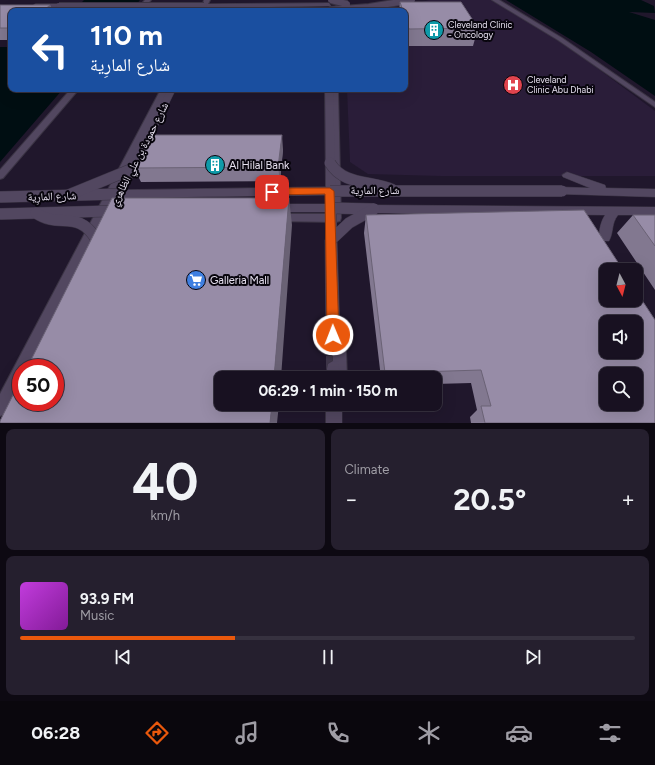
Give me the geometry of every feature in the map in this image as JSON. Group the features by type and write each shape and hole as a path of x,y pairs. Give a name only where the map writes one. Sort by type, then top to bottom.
{"main road":[{"path":"190,6 207,0"},
{"path":"241,8 330,5 383,0"},
{"path":"359,8 412,0"},
{"path":"330,5 346,8"},
{"path":"30,8 58,6 203,6"},
{"name":"شارع حمودة بن علي الظاهري","path":"36,359 96,239 116,213 120,194 170,92"},
{"path":"330,92 330,191 333,213 331,240 333,335"},
{"path":"330,163 336,173 347,180 380,185 393,190"},
{"path":"66,196 94,186 132,169"},
{"path":"567,174 590,184 617,192"},
{"name":"شارع المارِية","path":"0,197 393,190 655,193"},
{"path":"331,240 349,223 374,209"},
{"name":"شارع المارِية","path":"265,213 333,213 374,209 655,211"},
{"path":"605,238 606,221 615,210"},
{"path":"36,213 44,218 78,222 89,228 96,239"},
{"name":"شارع المارِية","path":"0,214 116,213"},
{"path":"3,423 12,405"},
{"path":"334,411 334,423"}],"street":[{"path":"141,8 148,0"},
{"path":"203,6 207,0"},
{"path":"495,0 560,39 655,105"},
{"path":"0,176 72,92"},
{"path":"26,359 163,92"},
{"path":"334,92 333,213 335,371"},
{"path":"99,218 116,213"},
{"path":"0,409 12,386"},
{"path":"341,411 341,423"}],"shaded area":[{"path":"84,0 140,0 133,8 76,8"},
{"name":"Cleveland Clinic Abu Dhabi","path":"430,0 491,0 526,19 585,59 655,111 655,176 441,176 368,174 350,162 347,92 408,92 408,8 391,8"},
{"path":"506,0 641,0 654,6 655,13 629,12 655,20 655,96 591,52"},
{"path":"0,47 8,47 8,92 60,92 0,162"}],"building":[{"path":"400,2 461,2 478,28 409,29 408,8 402,8"},
{"path":"0,5 50,5 46,8 8,8 8,28 0,28"},
{"path":"150,135 282,135 278,167 134,168"},
{"name":"Galleria Mall","path":"112,198 289,198 275,371 214,371 214,411 271,411 270,423 0,423 12,397 12,411 64,411 64,359 32,359"},
{"path":"584,210 618,263 599,263 599,307 643,307 643,302 655,320 655,423 485,423 481,406 491,406 481,370 385,371 366,215"},
{"path":"633,215 655,215 655,246"}],"tunnel":[{"path":"333,335 333,369"}],"place":[{"name":"Cleveland Clinic - Oncology","path":"434,30"},
{"name":"Cleveland Clinic Abu Dhabi","path":"513,85"},
{"name":"Al Hilal Bank","path":"215,165"},
{"name":"Galleria Mall","path":"196,280"}],"route":[{"path":"272,192 330,191 333,335"}]}
